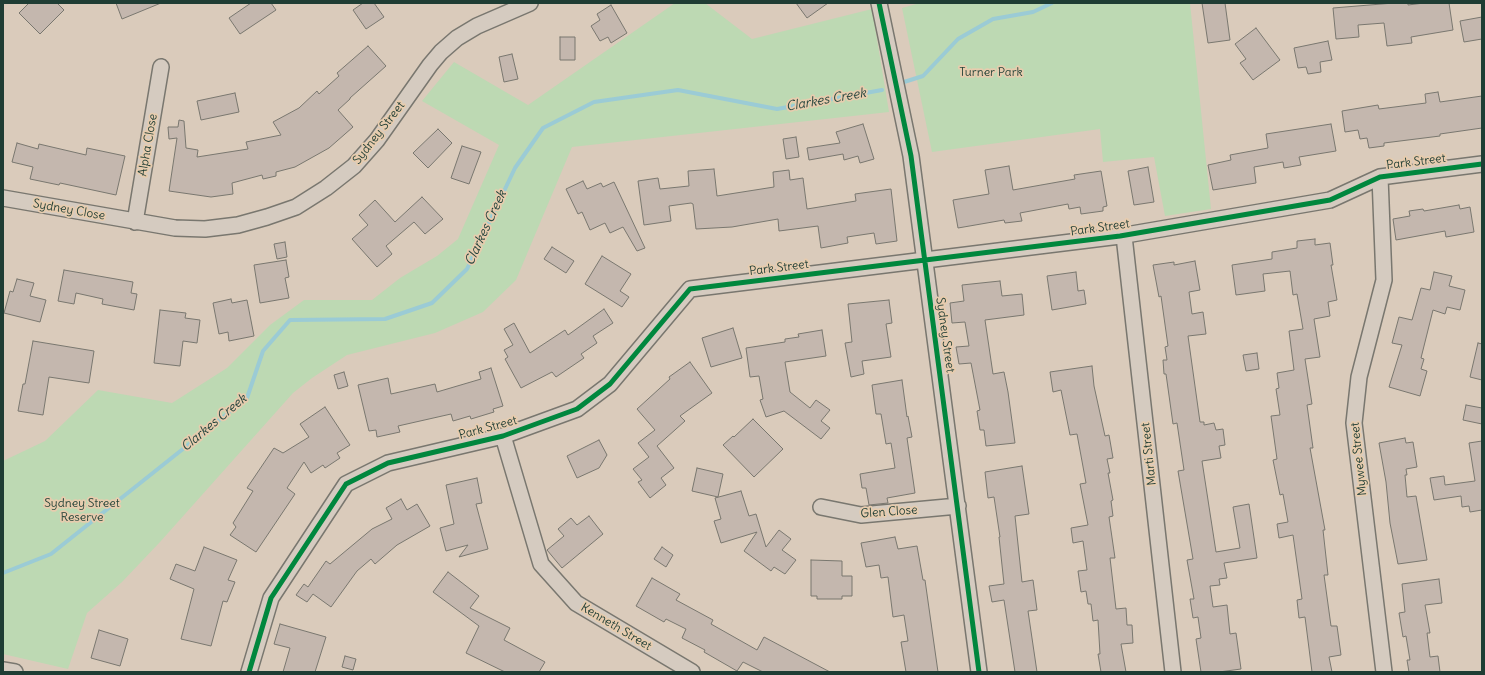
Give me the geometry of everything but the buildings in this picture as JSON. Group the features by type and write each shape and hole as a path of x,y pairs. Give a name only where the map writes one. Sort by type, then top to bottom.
{"street":[{"name":"Sydney Street","path":"135,222 174,228 205,229 238,225 296,207 326,188 354,166 377,140 430,65 441,52 457,38 477,26 530,3"},
{"name":"Sydney Street","path":"879,3 911,156 980,672"},
{"name":"Alpha Close","path":"135,222 161,67"},
{"name":"Park Street","path":"249,672 271,598 346,484 388,463 503,436 576,409 610,384 690,289 1124,236 1330,200 1380,177 1482,164"},
{"name":"Mywee Street","path":"1380,177 1384,280 1359,377 1354,423 1384,672"},
{"name":"Sydney Close","path":"3,198 135,222"},
{"name":"Marti Street","path":"1124,236 1173,672"},
{"name":"Kenneth Street","path":"503,436 541,564 576,603 692,672"},
{"name":"Glen Close","path":"821,507 861,515 958,506"},
{"path":"3,670 15,672"}],"green space":[{"name":"Sydney Street Reserve","path":"675,3 705,3 752,39 872,9 889,112 572,147 516,280 483,312 435,333 347,355 312,378 293,393 160,542 122,582 87,613 68,669 3,654 3,461 45,441 98,390 172,403 227,368 270,325 304,300 372,300 400,278 437,256 458,239 499,145 422,101 454,62 528,105"},
{"name":"Turner Park","path":"920,3 1190,3 1211,209 1165,216 1154,157 1103,162 1100,129 932,152 902,8"}],"waterway":[{"name":"Clarkes Creek","path":"904,82 923,76 958,39 993,19 1033,12 1052,3"},
{"name":"Clarkes Creek","path":"3,573 51,554 247,398 263,351 290,320 385,319 432,303 467,269 515,168 543,128 594,102 678,90 777,109 882,90"}],"cycle path":[{"path":"879,3 911,156 979,672"},
{"path":"249,672 271,598 346,484 388,463 503,436 577,409 610,384 690,289 1120,236 1330,200 1380,177 1482,164"}]}
